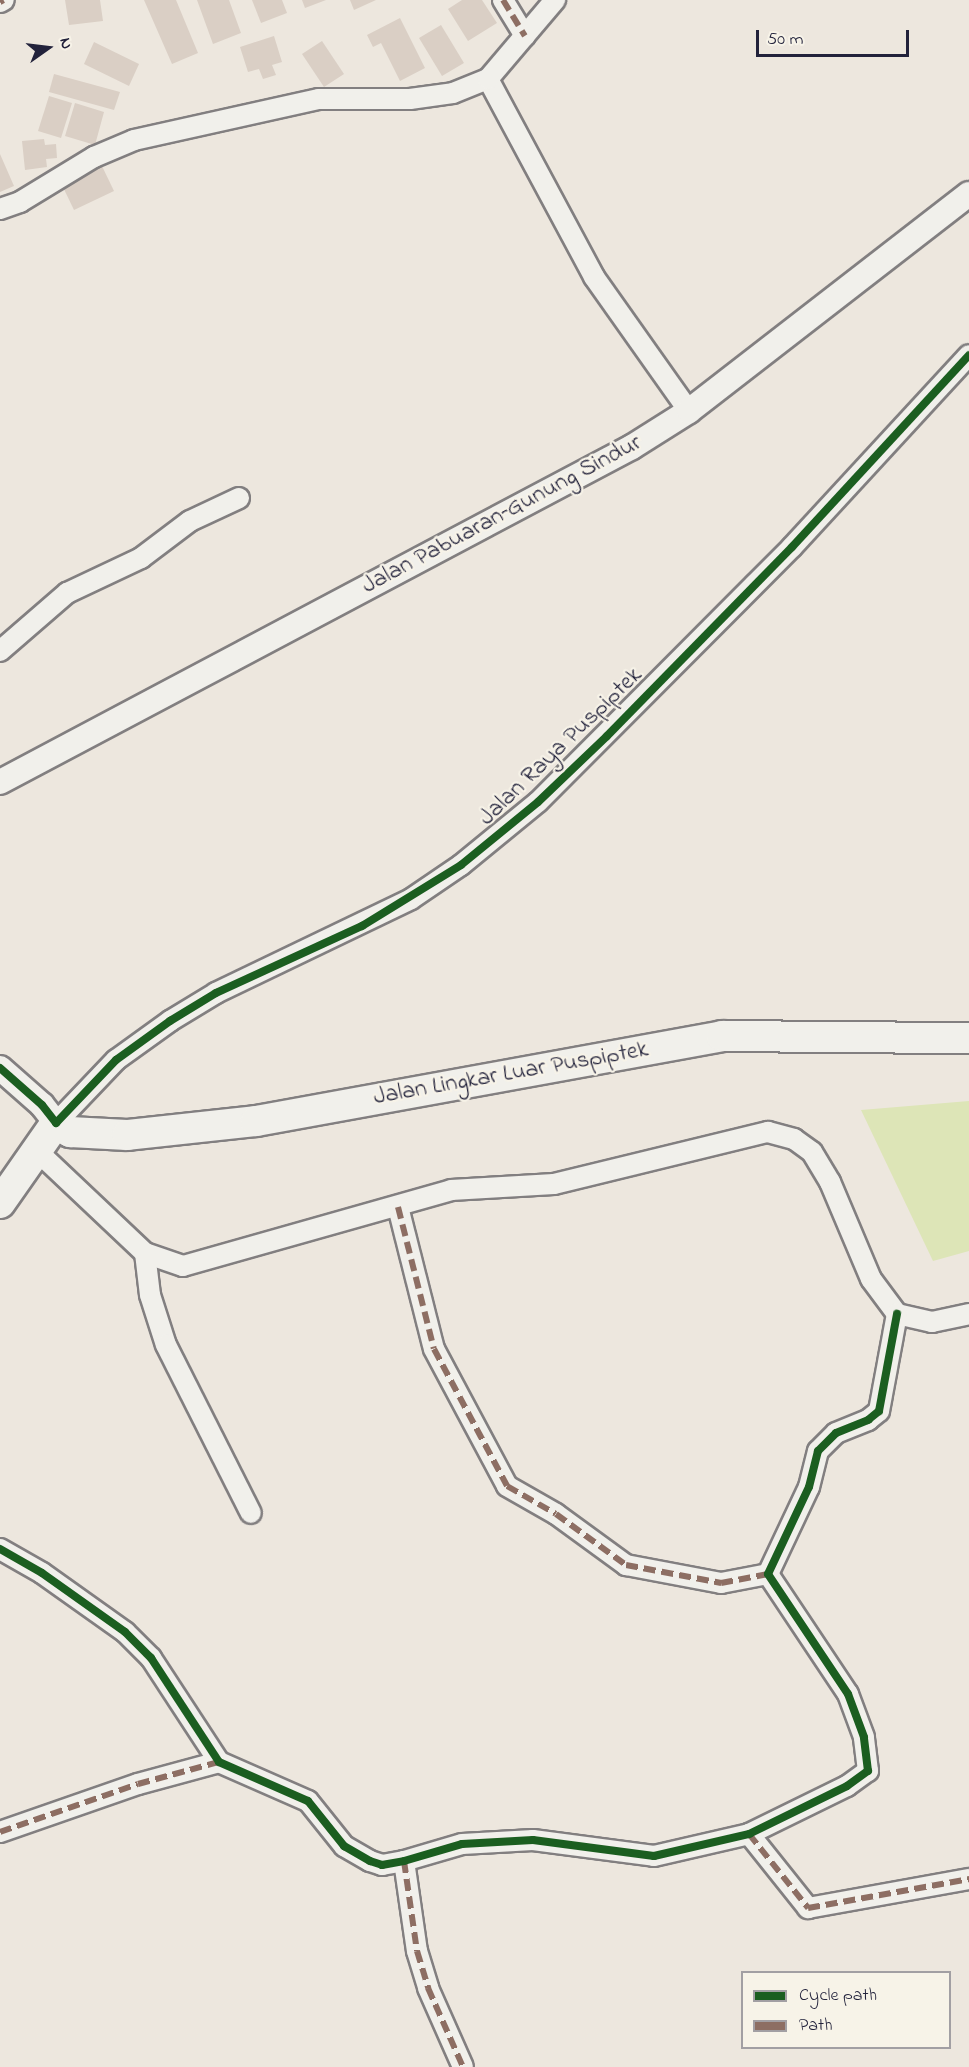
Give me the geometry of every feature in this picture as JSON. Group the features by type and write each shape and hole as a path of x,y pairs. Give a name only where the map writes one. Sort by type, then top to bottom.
{"main road":[{"name":"Jalan Lingkar Luar Puspiptek","path":"56,1123 70,1132 127,1135 256,1121 722,1036 969,1038"},
{"name":"Jalan Raya Puspiptek","path":"0,1203 56,1123"}],"street":[{"path":"503,0 525,36"},
{"path":"0,208 20,202 94,156 134,140 319,99 431,98 488,79 555,0"},
{"path":"488,79 594,277 689,411"},
{"name":"Jalan Pabuaran–Gunung Sindur","path":"0,782 632,447 689,411 969,194"},
{"name":"Jalan Raya Puspiptek","path":"56,1123 116,1060 170,1021 216,993 411,899 461,865 538,802 792,547 969,355"},
{"path":"0,651 67,593 131,563 190,521 239,498"},
{"path":"0,1068 42,1104 56,1123"},
{"path":"36,1150 145,1253 168,1263 200,1264 469,1187 554,1184 768,1132 794,1139 812,1152 830,1182 871,1279 897,1314 932,1322 969,1314"},
{"path":"398,1208 434,1349 507,1486 556,1514 626,1565 721,1582 768,1574"},
{"path":"145,1253 150,1294 165,1345 251,1513"},
{"path":"768,1574 809,1488 818,1451 836,1433 868,1420 879,1411 897,1314"},
{"path":"0,1550 42,1573 124,1632 151,1658 219,1762 308,1801 344,1846 359,1856 382,1865 462,1844 533,1840 654,1856 749,1834 864,1776 868,1766 864,1737 848,1694 768,1574"},
{"path":"0,1832 138,1784 219,1762"},
{"path":"749,1834 808,1908 969,1879"},
{"path":"404,1861 425,1979 435,2012 463,2067"}],"green space":[{"path":"969,1101 969,1251 933,1261 861,1110"}],"building":[{"path":"65,0 100,0 103,21 69,25"},
{"path":"144,0 176,0 198,53 172,64"},
{"path":"197,0 229,0 241,33 213,44"},
{"path":"252,0 282,0 287,13 261,23"},
{"path":"302,0 326,0 305,8"},
{"path":"350,0 376,0 354,10"},
{"path":"462,0 482,0 497,23 468,41 448,9"},
{"path":"400,18 425,68 400,81 381,43 373,47 367,35"},
{"path":"441,25 464,63 442,76 419,38"},
{"path":"274,36 282,62 272,65 276,75 263,79 259,69 248,72 240,47"},
{"path":"322,41 344,74 324,87 302,54"},
{"path":"94,42 139,64 129,86 84,64"},
{"path":"54,74 120,92 114,110 49,92"},
{"path":"49,96 72,103 61,138 38,131"},
{"path":"75,103 104,112 95,145 65,136"},
{"path":"44,139 45,145 56,144 57,158 46,159 47,167 25,170 22,141"},
{"path":"0,154 14,186 0,192"},
{"path":"101,164 114,191 74,210 61,183"}],"marked path":[{"path":"0,2 4,0"},
{"path":"503,0 525,36"},
{"path":"398,1207 434,1349 507,1486 556,1514 626,1565 721,1583 768,1574"},
{"path":"0,1832 138,1784 219,1762"},
{"path":"749,1834 808,1908 969,1879"},
{"path":"404,1861 417,1951 428,1988 463,2067"}],"cycle path":[{"path":"0,1068 42,1105 56,1123 116,1060 170,1021 216,993 362,926 461,865 538,802 607,736 792,547 969,355"},
{"path":"0,1549 42,1573 125,1632 151,1658 219,1762 308,1801 344,1846 370,1861 382,1865 462,1844 533,1840 654,1856 749,1834 847,1786 868,1771 864,1737 848,1694 768,1574 809,1487 818,1451 836,1433 868,1420 879,1411 897,1314"}]}
